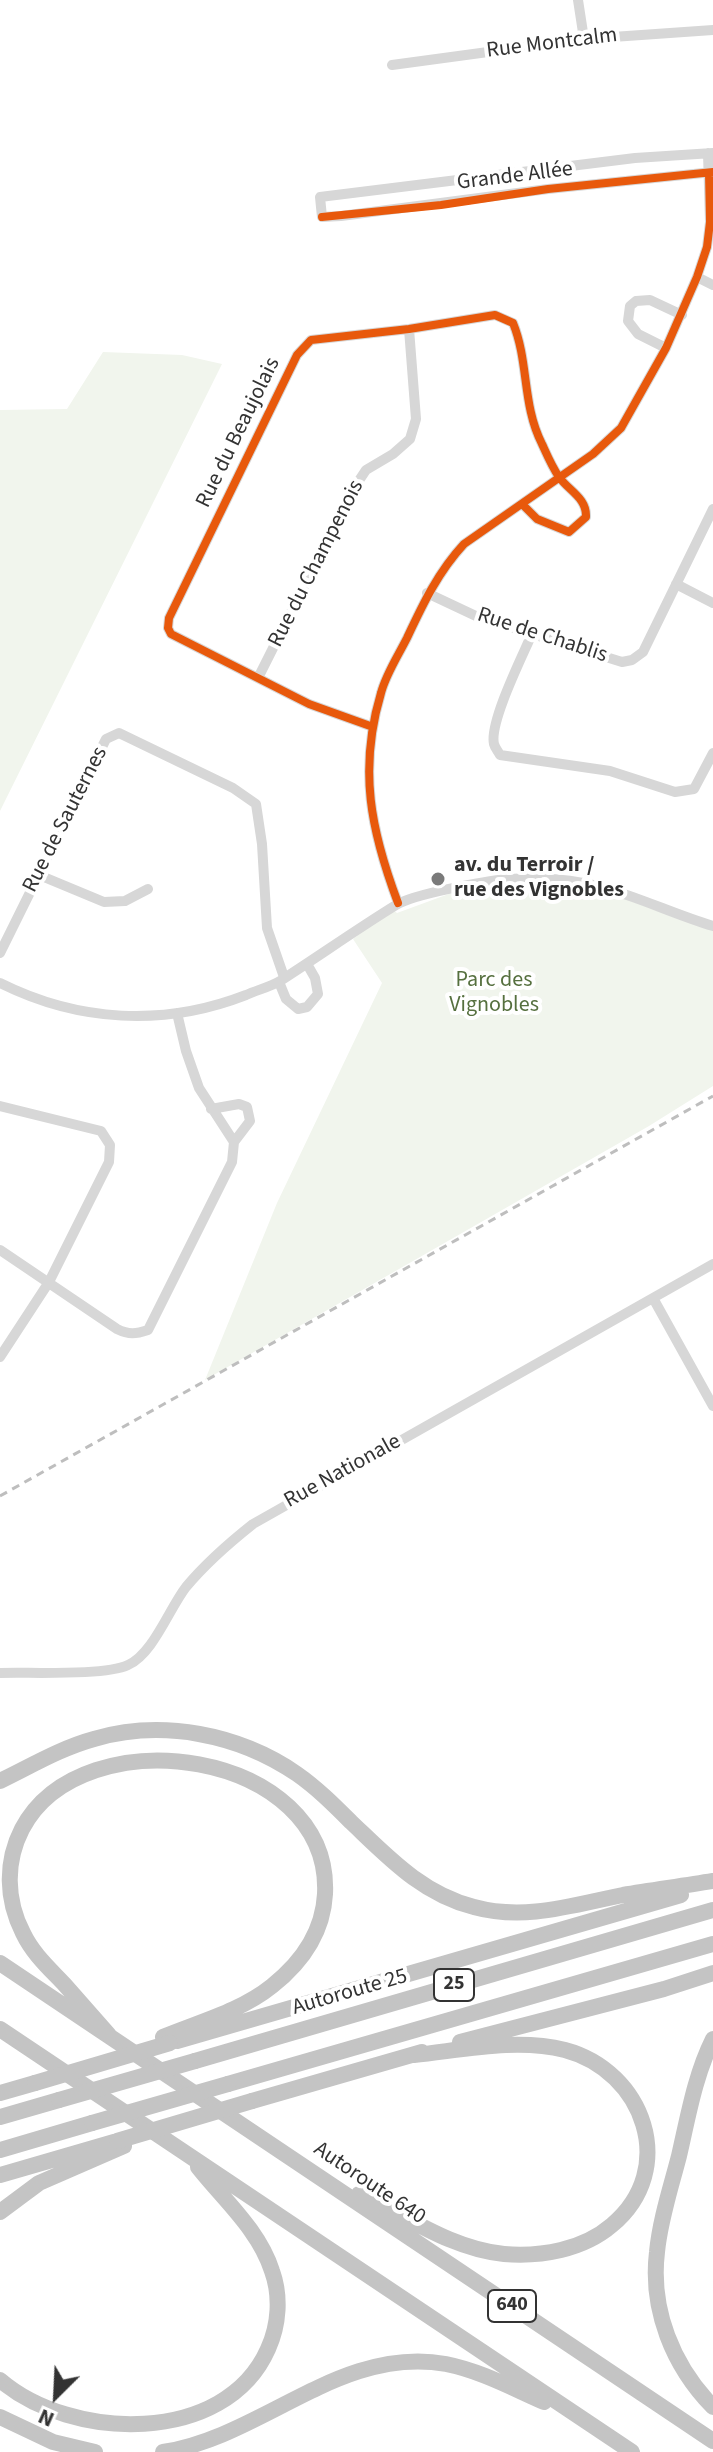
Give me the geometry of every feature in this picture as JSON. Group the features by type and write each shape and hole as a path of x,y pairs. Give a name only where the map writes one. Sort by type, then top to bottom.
{"highway":[{"path":"0,1781 63,1750 97,1738 143,1731 187,1732 236,1744 288,1768 315,1788 411,1877 445,1898 475,1908 503,1913 533,1913 713,1884"},
{"path":"0,2093 128,2055 167,2040 237,2007 279,1981 296,1964 322,1916 324,1873 318,1850 303,1821 286,1803 242,1777 175,1761 109,1766 67,1782 46,1796 31,1815 19,1834 12,1856 10,1891 14,1913 24,1936 39,1958 109,2035"},
{"path":"167,2040 713,1884"},
{"name":"Autoroute 25","path":"0,2117 713,1910"},
{"name":"25","path":"0,2150 713,1944"},
{"path":"527,2024 642,1989 713,1962"},
{"name":"Autoroute 640","path":"0,1963 713,2441"},
{"path":"0,2175 120,2144 252,2101 713,1973"},
{"name":"640","path":"0,2029 632,2452"},
{"path":"713,2039 694,2091 659,2238 655,2276 660,2314 672,2349 689,2380 713,2407"},
{"path":"310,2171 446,2237 501,2254 545,2253 578,2245 606,2230 626,2211 642,2180 647,2142 637,2105 610,2072 574,2053 540,2046 516,2045 414,2055"},
{"path":"0,2212 39,2183 120,2144"},
{"path":"0,2380 26,2398 61,2413 97,2422 131,2424 202,2412 229,2397 251,2377 267,2353 276,2325 277,2297 272,2270 249,2229 187,2154"},
{"path":"163,2452 209,2441 342,2377 396,2363 431,2363 465,2369 584,2419"},
{"path":"0,2417 53,2442 95,2452"}],"street":[{"path":"578,0 584,39"},
{"name":"Rue Montcalm","path":"392,65 584,39 713,30"},
{"path":"398,903 384,866 369,801 373,727 381,691 427,593 449,560 464,544 593,454 621,428 682,315 707,247 710,153"},
{"name":"Grande Allée","path":"710,153 635,158 320,197 322,217 711,172"},
{"path":"697,277 713,285"},
{"path":"666,348 638,334 628,321 630,306 636,301 650,300 682,315"},
{"name":"Rue du Beaujolais","path":"373,727 309,704 171,634 168,628 169,618 297,355 311,340 495,315 513,323 520,341 527,404 534,428 560,478"},
{"name":"Rue du Champenois","path":"258,678 352,491 366,470 393,454 410,439 416,419 409,329"},
{"path":"523,505 537,519 553,528 569,532 576,528 586,517 586,510 578,496 560,478"},
{"name":"Rue de Chablis","path":"427,593 478,617 531,636 622,662 632,660 643,652 713,509"},
{"path":"676,584 713,603"},
{"path":"531,636 495,730 494,743 500,755 610,771 675,792 684,792 694,789 713,753"},
{"name":"Rue de Sauternes","path":"0,953 106,739 119,733 233,788 256,804 262,844 267,928 282,980"},
{"path":"39,875 104,902 125,901 148,889"},
{"path":"0,983 35,1000 93,1013 152,1017 177,1013 227,1002 282,980 398,903 507,879 567,881 608,888 713,926"},
{"path":"282,980 286,999 298,1009 307,1007 318,994 315,978 307,964"},
{"path":"177,1013 199,1088 234,1142"},
{"path":"0,1250 126,1333 148,1330 232,1162 234,1142 250,1121 247,1107 239,1104 211,1109"},
{"path":"0,1106 101,1131 110,1145 109,1162 49,1282 0,1357"},
{"name":"Rue Nationale","path":"0,1673 114,1669 130,1665 146,1651 192,1580 220,1551 253,1524 713,1264"},
{"path":"653,1298 713,1406"}],"green space":[{"path":"103,352 182,355 222,364 0,811 0,410 67,409"},
{"name":"Parc des Vignobles","path":"476,884 536,884 600,891 713,926 713,1086 649,1126 205,1380 277,1203 382,983 353,939 392,909 397,913"}],"railway":[{"path":"0,1496 713,1096"}],"cycle path":[{"path":"322,217 713,172"},
{"path":"398,903 375,825 369,774 374,721 386,679 432,589 464,544 593,454 621,428 666,348 697,277 707,247 710,222 709,173"},
{"path":"373,727 309,704 171,634 168,628 169,618 297,355 311,340 495,315 513,323 536,429 556,473 584,505 586,517 569,532 537,519 523,505"}],"place":[{"name":"av. du Terroir / rue des Vignobles","path":"438,879"}]}
